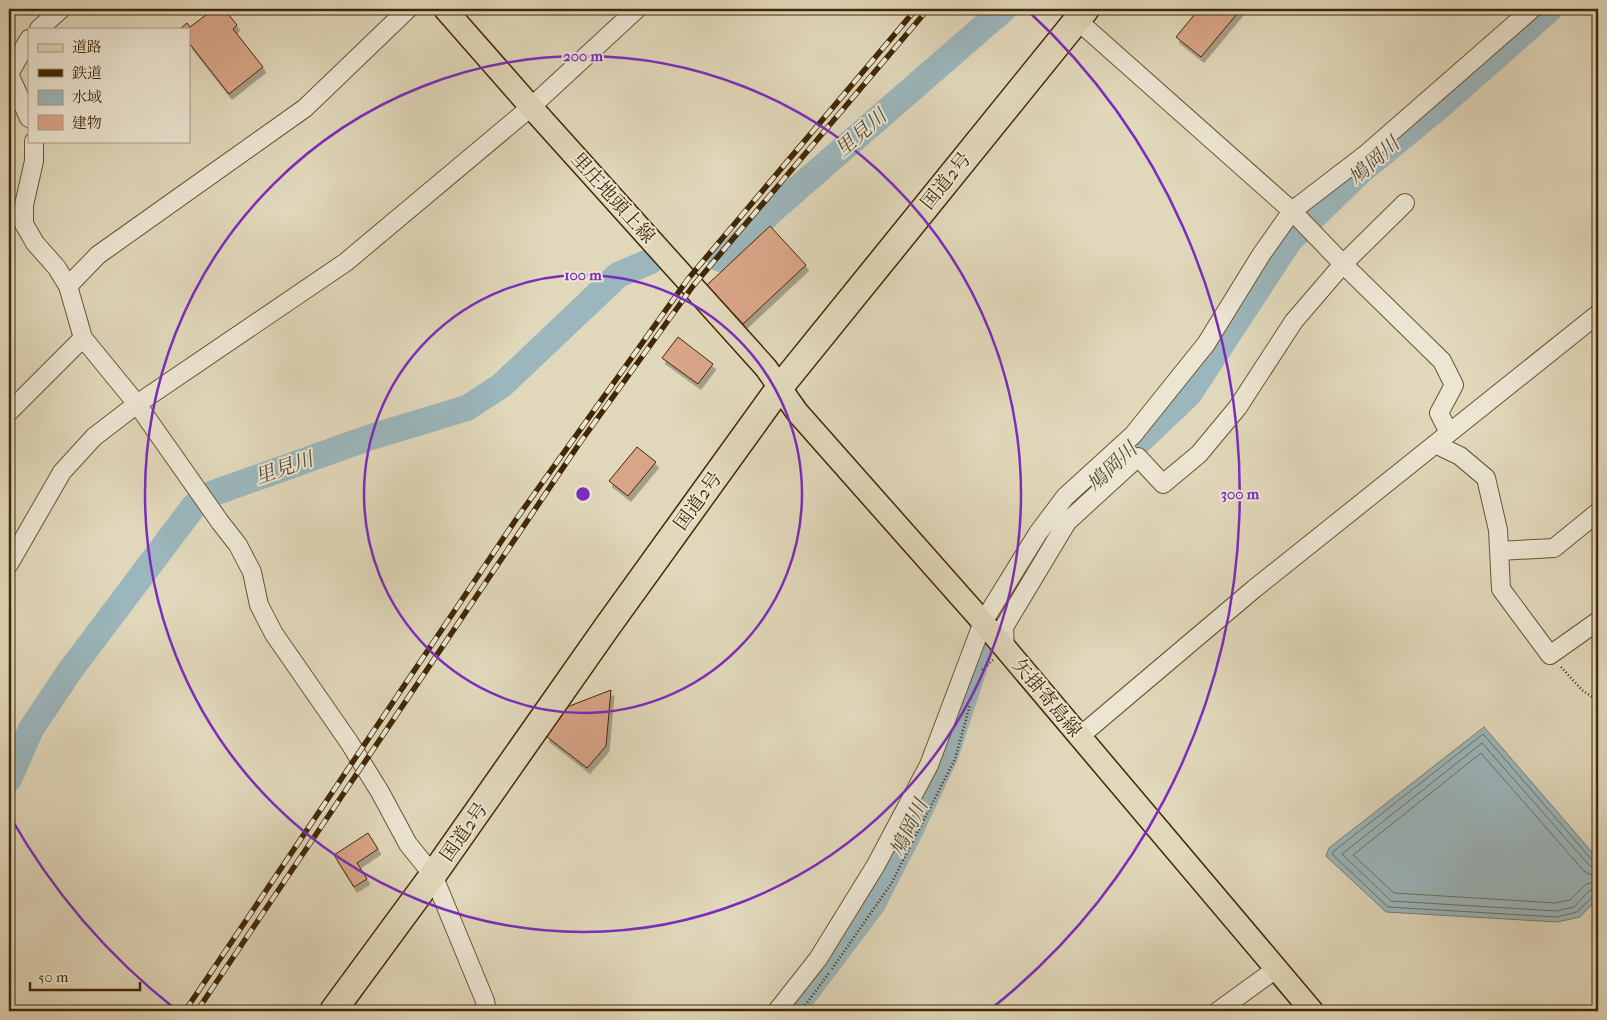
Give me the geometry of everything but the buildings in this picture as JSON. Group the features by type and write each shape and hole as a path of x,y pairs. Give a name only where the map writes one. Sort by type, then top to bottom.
{"highway":[{"name":"国道2号","path":"333,1011 433,876 606,627 780,387 1082,14"}],"main road":[{"name":"里庄地頭上線","path":"445,9 531,107 688,279 766,368 780,387"},
{"name":"矢掛寄島線","path":"780,387 797,412 983,622 1312,1011"}],"street":[{"path":"40,28 61,9"},
{"path":"68,286 98,255 305,108 408,9"},
{"path":"9,564 62,472 94,437 137,404 346,262 531,107 637,9"},
{"path":"777,1011 818,959 881,856 929,765 983,622 1038,533 1066,497 1133,435 1206,344 1261,255 1292,211 1365,155 1532,9"},
{"path":"1082,14 1292,211 1442,361 1454,385 1439,413 1442,438 1486,478 1498,530 1501,589 1550,654 1598,621"},
{"path":"28,41 9,74 28,116"},
{"path":"34,142 34,161 24,205 24,224 35,243 57,268 68,286 83,338 137,404 238,545 252,572 258,605 274,634 349,742 380,792 408,844 433,876 489,1008"},
{"path":"1002,645 1004,627 1067,522 1138,457 1163,484 1199,454 1238,407 1294,321 1344,264 1405,203"},
{"path":"1079,737 1254,589 1598,314"},
{"path":"9,412 83,338"},
{"path":"1499,552 1554,548 1597,513"},
{"path":"1218,1011 1276,969"}],"path":[{"path":"1550,654 1582,690 1598,702"}],"water":[{"path":"1484,727 1597,858 1598,898 1580,917 1557,922 1386,912 1326,856 1329,848"}],"waterway":[{"name":"里見川","path":"720,259 727,257 774,209 1004,9"},
{"name":"鳩岡川","path":"1051,535 1064,513 1189,394 1290,240 1361,171 1439,107 1550,9"},
{"name":"里見川","path":"9,779 31,729 69,672 194,506 211,494 371,437 467,408 502,385 618,275 651,261"},
{"name":"鳩岡川","path":"792,1011 872,905 911,829 946,754 982,644 1025,576"}],"railway":[{"path":"185,1011 517,518 688,279 916,9"},
{"path":"197,1011 579,444 693,286 928,9"}]}
